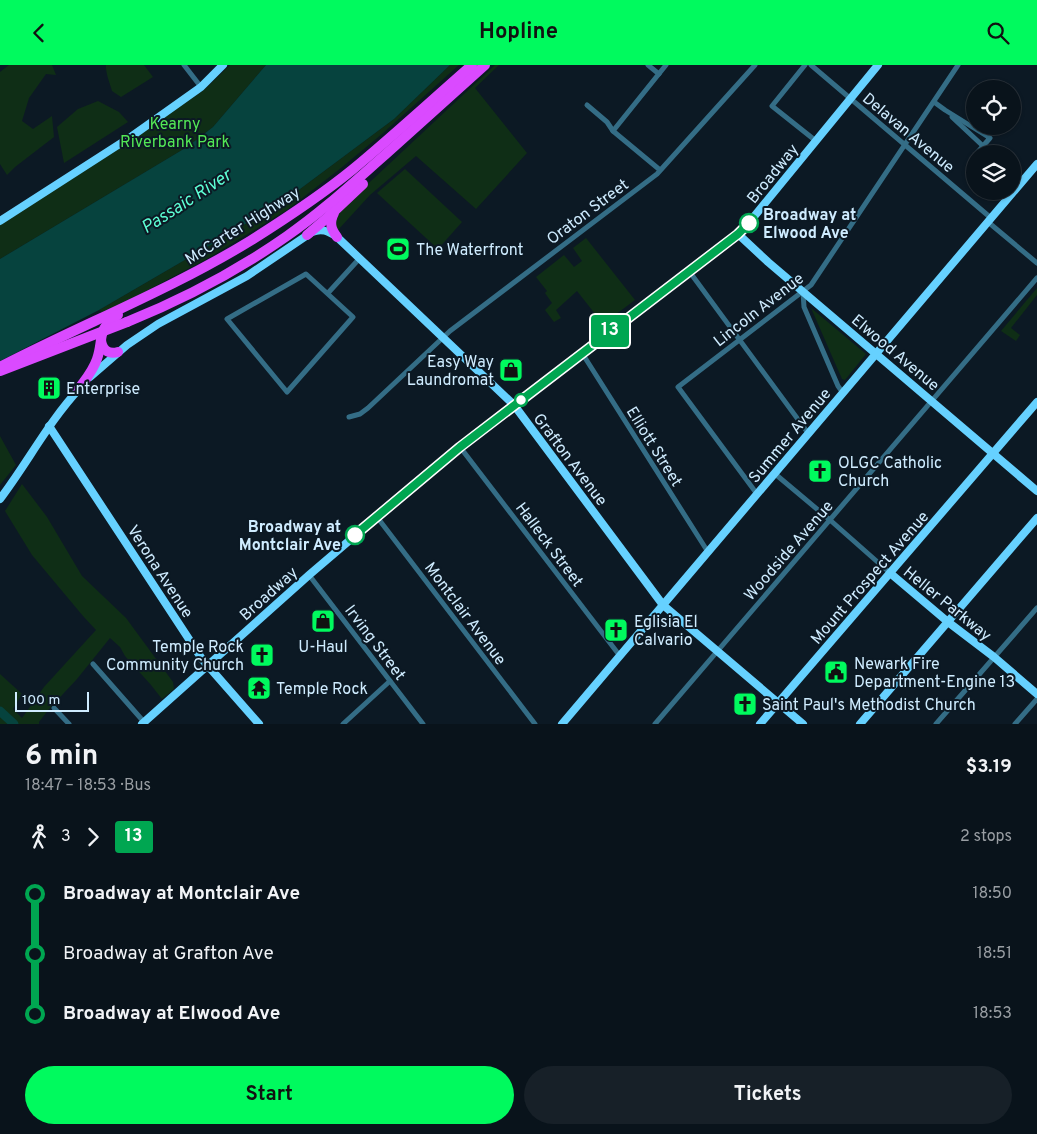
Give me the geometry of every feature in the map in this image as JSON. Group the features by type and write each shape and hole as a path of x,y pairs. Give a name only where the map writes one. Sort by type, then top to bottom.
{"highway":[{"path":"425,107 466,65"},
{"name":"McCarter Highway","path":"0,367 171,285 233,251 293,213 351,171 472,65"},
{"path":"0,371 127,322 211,283 243,265 273,246 330,203 485,65"},
{"path":"306,235 376,171 424,120"},
{"path":"337,208 330,224 333,233 337,237"},
{"path":"78,390 97,359 101,335 106,325 113,318 171,285"},
{"path":"101,335 101,345 103,348 110,353 118,352"}],"street":[{"path":"184,65 201,87"},
{"path":"0,221 132,136 201,87 223,65"},
{"path":"648,65 659,74"},
{"path":"613,131 666,65"},
{"name":"Oraton Street","path":"349,417 360,414 368,408 443,337 660,170 755,65"},
{"path":"805,65 772,106 816,141"},
{"name":"Delavan Avenue","path":"811,65 906,144 1037,263"},
{"name":"Broadway","path":"143,723 309,575 460,447 738,234 748,225 878,65"},
{"name":"Lincoln Avenue","path":"757,494 678,387 813,282 958,65"},
{"path":"934,102 982,145"},
{"path":"587,105 613,131 660,170"},
{"path":"944,110 990,138 984,145"},
{"name":"Summer Avenue","path":"562,724 1037,163"},
{"path":"0,499 23,468 48,427 70,399 118,352 158,323 247,276 306,235 322,230 337,237"},
{"name":"Elwood Avenue","path":"738,234 768,262 1037,491"},
{"name":"Grafton Avenue","path":"337,237 514,405 663,605 803,724"},
{"path":"328,293 359,259"},
{"path":"689,271 808,433"},
{"path":"306,274 328,293 353,317 287,391 227,319 306,274"},
{"name":"Woodside Avenue","path":"655,724 1037,278"},
{"path":"803,291 804,307 839,388 843,393"},
{"name":"Elliott Street","path":"582,353 708,552"},
{"name":"Mount Prospect Avenue","path":"760,724 1037,402"},
{"name":"Verona Avenue","path":"48,427 207,666 259,724"},
{"name":"Halleck Street","path":"460,447 620,656"},
{"name":"Heller Parkway","path":"774,473 948,622 994,657 1037,695"},
{"name":"Montclair Avenue","path":"377,517 535,724"},
{"path":"860,724 1037,518"},
{"name":"Irving Street","path":"309,575 423,724"},
{"path":"936,724 1037,608"},
{"path":"94,664 143,723"},
{"path":"343,724 390,681"},
{"path":"1016,724 1037,699"},
{"path":"54,708 68,724"}],"green space":[{"path":"9,65 52,65 56,75 46,74 29,98 22,121 33,129 52,116 54,137 7,175 0,164 0,72"},
{"path":"106,65 144,65 153,77 121,97 112,91"},
{"name":"Kearny Riverbank Park","path":"230,65 266,65 213,127 187,147 0,259 0,225 126,144 204,90"},
{"path":"450,65 459,65 382,134 287,210 210,257 103,314 99,310 292,195 394,119"},
{"path":"495,65 499,65 475,88 527,153 476,209 416,156 370,195 338,230 334,226 341,209"},
{"path":"98,101 119,112 128,122 64,163 57,127 78,109"},
{"path":"405,169 462,222 438,249 377,193"},
{"path":"586,238 635,300 603,324 577,291 556,310 561,318 554,322 545,310 552,303 545,293 547,291 536,277 564,255 574,267 582,261 573,248"},
{"path":"1037,288 1037,295 1011,328 1020,335 1016,341 1001,331"},
{"path":"811,308 866,354 845,380 842,379"},
{"path":"0,436 16,465 0,485"},
{"path":"22,484 47,517 82,576 126,618 173,682 174,689 162,699 125,656 120,647 110,638 77,679 49,709 39,724 0,724 0,674 22,694 13,709 22,718 44,687 96,630 32,555 5,511"}],"water":[{"name":"Passaic River","path":"266,65 450,65 394,119 292,195 99,310 0,361 0,259 187,147 213,127"}],"waterway":[{"path":"0,711 14,724"}],"bus line":[{"name":"13","path":"355,535 446,457 738,234 749,223"}],"place":[{"name":"Broadway at Elwood Ave","path":"749,223"},
{"name":"The Waterfront","path":"398,249"},
{"name":"Easy Way Laundromat","path":"511,370"},
{"name":"Enterprise","path":"49,388"},
{"name":"OLGC Catholic Church","path":"820,471"},
{"name":"Broadway at Montclair Ave","path":"355,535"},
{"name":"U-Haul","path":"323,621"},
{"name":"Eglisia El Calvario","path":"616,630"},
{"name":"Temple Rock Community Church","path":"262,655"},
{"name":"Newark Fire Department-Engine 13","path":"836,672"},
{"name":"Temple Rock","path":"259,688"},
{"name":"Saint Paul's Methodist Church","path":"745,704"}]}
